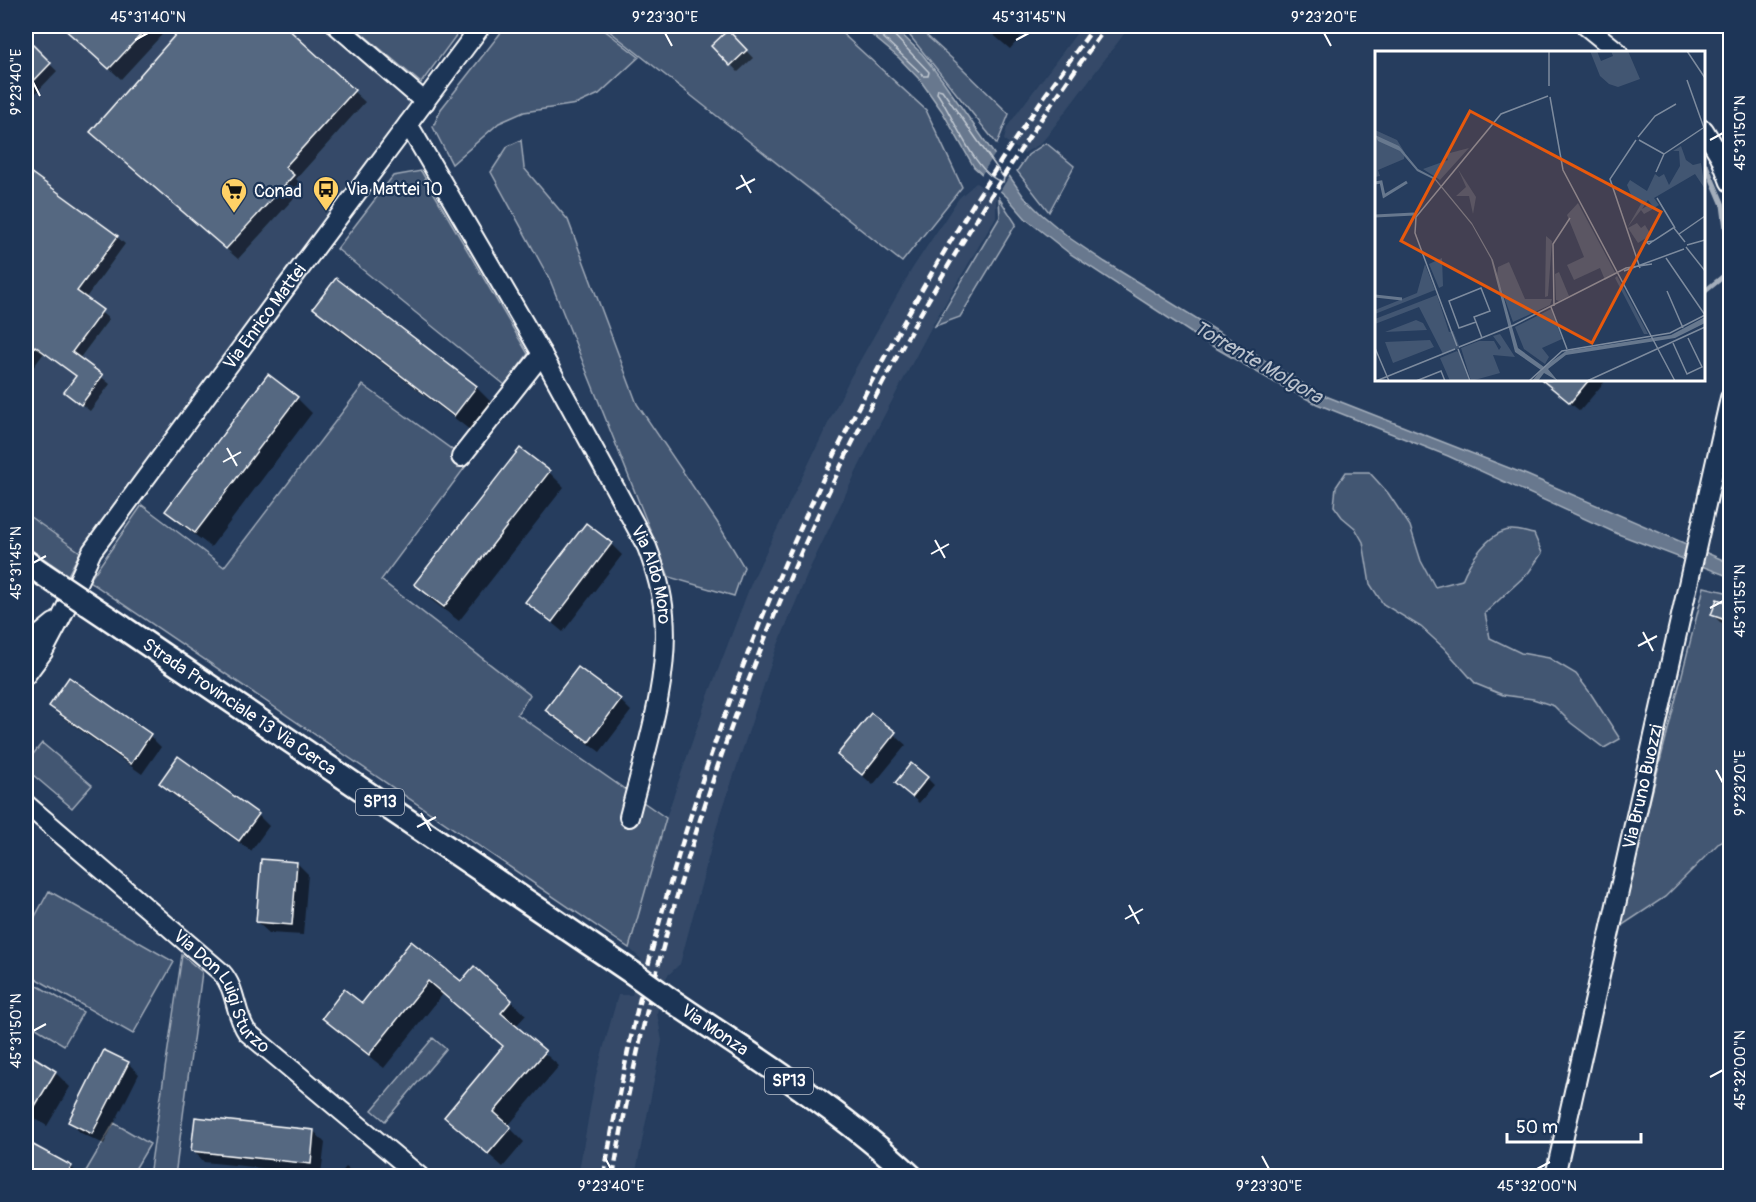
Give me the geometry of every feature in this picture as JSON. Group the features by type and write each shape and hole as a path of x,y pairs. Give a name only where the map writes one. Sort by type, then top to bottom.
{"main road":[{"name":"Strada Provinciale 13 Via Cerca","path":"34,568 662,994"},
{"name":"Via Monza","path":"662,994 828,1108 863,1134 911,1176"}],"street":[{"path":"337,26 424,102"},
{"name":"Via Enrico Mattei","path":"26,675 43,652 90,555 123,507 481,26"},
{"path":"1586,26 1617,51"},
{"name":"Via Aldo Moro","path":"408,124 542,354 647,547 653,564 663,603 665,646 650,729 629,817"},
{"path":"1705,132 1720,156 1731,182"},
{"path":"461,457 542,354"},
{"name":"Via Bruno Buozzi","path":"1555,1176 1731,398"},
{"path":"26,646 62,616"},
{"name":"Via Don Luigi Sturzo","path":"26,804 221,972 229,982 239,1017 247,1032 419,1176"}],"shaded area":[{"path":"26,26 327,26 413,99 80,552 26,514"},
{"path":"353,26 463,26 421,83"},
{"path":"506,26 599,26 639,57 599,94 577,104 524,112 499,123 452,164 433,127 441,109"},
{"path":"603,26 834,26 926,110 962,187 902,262"},
{"path":"902,26 916,26 1009,114 997,144"},
{"path":"1082,26 1130,26 1047,136 1040,144 1024,153 1004,140 1007,127"},
{"path":"521,140 524,168 568,220 637,404 717,522 744,567 734,596 669,577 550,280 491,172 508,146"},
{"path":"1046,143 1074,166 1049,212 1017,171 1028,155"},
{"path":"421,171 528,354 505,385 337,249 393,176"},
{"path":"976,183 996,196 996,217 933,324 876,431 810,568 775,652 716,829 680,964 667,976 665,981 657,1013 662,1041 635,1176 578,1176 596,1075 618,995 632,995 641,959 629,948 666,818 705,704 752,581 850,378 912,269 959,198"},
{"path":"999,198 1016,224 960,317 935,326 1000,217"},
{"path":"363,385 469,462 381,580 530,695 517,714 666,818 629,948 89,581 142,505 224,567"},
{"path":"1346,472 1369,472 1388,493 1410,526 1421,561 1435,587 1462,580 1481,549 1502,532 1513,530 1534,534 1542,553 1529,572 1485,613 1490,638 1521,653 1549,658 1576,674 1620,739 1604,748 1571,723 1554,706 1533,699 1503,695 1476,684 1444,648 1421,627 1383,604 1370,584 1363,542 1355,528 1342,517 1334,506 1336,487"},
{"path":"26,514 80,552 68,575 26,546"},
{"path":"1704,587 1730,593 1730,755 1725,763 1730,768 1730,832 1665,897 1618,928"},
{"path":"42,743 92,785 72,808 26,769 26,763"},
{"path":"49,891 174,962 133,1034 26,973 26,933"},
{"path":"182,955 202,972 175,1176 149,1176"},
{"path":"26,979 83,1012 64,1045 26,1022"},
{"path":"433,1038 446,1049 385,1121 372,1110"},
{"path":"114,1123 150,1144 131,1176 83,1176"}],"water":[{"name":"Torrente Molgora","path":"861,26 893,26 922,54 1024,197 1071,239 1105,262 1318,393 1527,475 1730,563 1730,577 1618,534 1448,456 1317,404 1202,340 1069,253 1026,219 1007,197 974,167 942,111 920,80 899,58"}],"pier":[{"path":"997,151 1011,173 999,193 980,177"}],"building":[{"path":"61,26 149,26 109,69"},
{"path":"183,26 285,26 355,90 285,167 294,175 226,249 90,132"},
{"path":"728,30 747,50 730,66 711,46"},
{"path":"26,38 51,63 26,89"},
{"path":"26,169 118,236 77,291 103,310 72,352 103,375 81,405 64,392 76,376 35,346 26,360"},
{"path":"336,278 477,386 454,416 313,308"},
{"path":"268,374 298,397 195,533 165,511"},
{"path":"1543,381 1588,381 1570,403"},
{"path":"520,448 550,471 444,607 414,584"},
{"path":"586,523 612,543 552,622 525,602"},
{"path":"1717,599 1731,604 1731,622 1711,615"},
{"path":"578,667 621,699 589,742 545,710"},
{"path":"69,677 151,734 131,764 49,706"},
{"path":"871,713 896,732 862,775 837,755"},
{"path":"178,756 259,814 239,841 159,783"},
{"path":"911,763 928,777 912,797 895,783"},
{"path":"261,859 297,862 292,925 256,922"},
{"path":"411,941 461,981 474,966 512,1000 501,1013 546,1051 494,1112 511,1127 488,1154 444,1117 503,1046 428,981 369,1055 322,1018 344,989 362,1003"},
{"path":"104,1050 129,1062 92,1134 68,1122"},
{"path":"26,1052 56,1071 26,1121"},
{"path":"195,1117 314,1130 311,1164 191,1151"},
{"path":"26,1141 72,1166 66,1176 26,1176"}],"waterway":[{"path":"1706,165 1723,205 1730,259"},
{"path":"1705,291 1730,271"}],"railway":[{"path":"604,1176 635,1021 675,869 723,719 781,572 848,429 922,290 1005,155 1095,26"},
{"path":"613,1176 645,1020 685,867 735,718 792,572 859,430 933,291 1016,157 1107,26"}],"place":[{"name":"Via Mattei 10","path":"326,212"},
{"name":"Conad","path":"234,214"}]}
